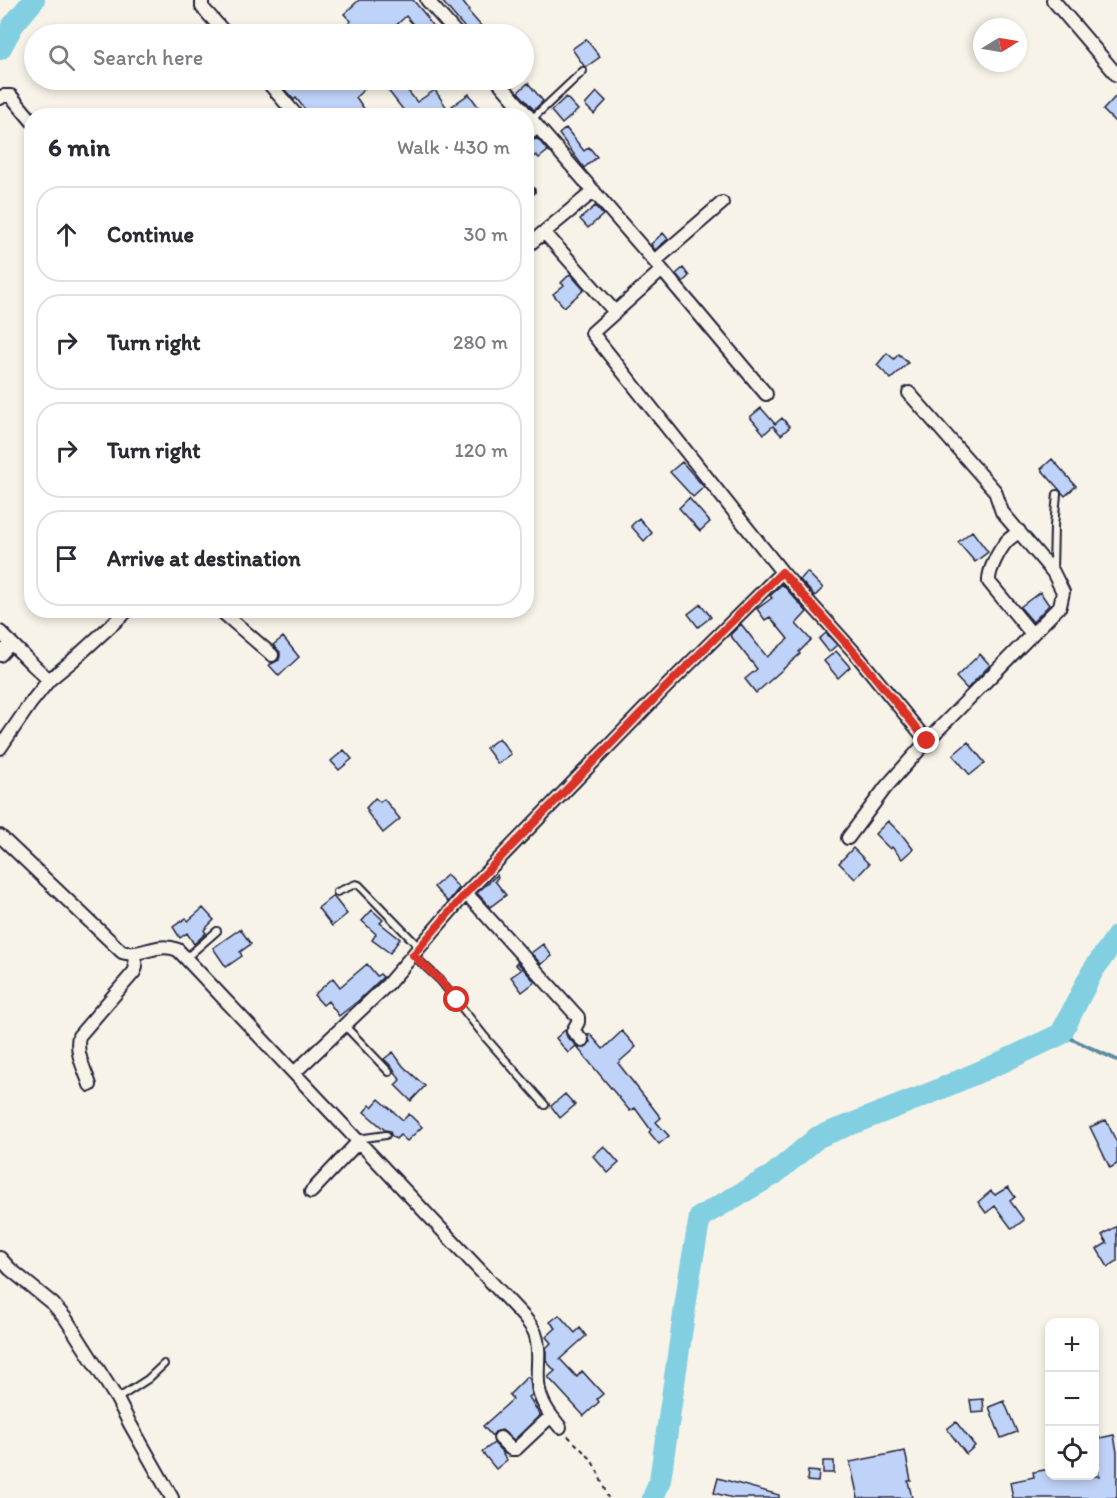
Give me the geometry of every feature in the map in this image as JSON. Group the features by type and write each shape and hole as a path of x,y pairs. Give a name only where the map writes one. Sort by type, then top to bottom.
{"street":[{"path":"202,0 202,7 217,24"},
{"path":"427,0 448,24"},
{"path":"1053,0 1117,75"},
{"path":"275,90 290,108"},
{"path":"506,90 522,108"},
{"path":"0,98 11,96 24,111"},
{"path":"535,123 659,265 766,394"},
{"path":"534,240 594,191"},
{"path":"722,202 592,333 782,572 855,653 927,741"},
{"path":"544,232 615,312"},
{"path":"848,838 886,788 927,741 1060,606 1063,592 1053,572 1002,512 994,491 909,393"},
{"path":"1019,531 1001,549 989,576 989,582 1032,634"},
{"path":"294,1073 388,984 466,893 659,694 782,572"},
{"path":"0,748 49,680 119,618"},
{"path":"229,618 272,655"},
{"path":"0,632 49,680"},
{"path":"0,655 11,643"},
{"path":"0,836 122,951 133,953 171,947 186,958 530,1324 535,1332 538,1345 539,1391 544,1406 560,1427"},
{"path":"466,893 578,1017 573,1031 582,1040"},
{"path":"90,1085 79,1053 80,1036 134,972 136,962 133,953"},
{"path":"310,1192 357,1141"},
{"path":"0,1258 53,1304 66,1319 117,1399 172,1498"},
{"path":"500,1438 510,1449 516,1449 551,1416"}],"lane":[{"path":"535,123 584,70"},
{"path":"1053,572 1054,526 1058,494"},
{"path":"337,892 356,884 359,885 417,951 485,1037 545,1105"},
{"path":"186,958 217,931"},
{"path":"345,1026 389,1072"},
{"path":"357,1141 386,1135"},
{"path":"117,1399 148,1379 164,1364"}],"path":[{"path":"560,1427 590,1458 601,1478 608,1498"}],"building":[{"path":"359,0 413,0 431,24 413,24 406,16 398,24 348,24 351,21 344,14"},
{"path":"441,0 461,0 479,24 461,24"},
{"path":"586,39 600,57 586,67 572,49"},
{"path":"285,90 363,90 356,97 364,108 304,108 296,98 294,100"},
{"path":"388,90 407,90 417,102 435,90 447,108 402,108"},
{"path":"534,90 543,101 534,110 518,92"},
{"path":"597,92 606,101 594,114 585,105"},
{"path":"469,94 479,108 453,108 452,106"},
{"path":"1117,95 1117,124 1103,110"},
{"path":"566,97 578,110 562,124 551,111"},
{"path":"566,128 584,151 589,147 597,157 584,168 559,134"},
{"path":"537,138 548,151 539,158 536,155 534,157 534,140"},
{"path":"595,206 603,215 588,228 580,219"},
{"path":"663,233 668,239 655,250 651,244"},
{"path":"683,268 689,276 683,282 676,274"},
{"path":"570,274 584,290 564,307 553,294 564,285 561,283"},
{"path":"887,353 894,359 899,354 908,363 891,379 877,365"},
{"path":"761,408 775,424 782,418 790,427 781,435 773,426 764,434 750,417"},
{"path":"1052,459 1076,486 1065,496 1041,469"},
{"path":"682,462 704,487 693,497 670,472"},
{"path":"689,498 710,522 700,531 679,508"},
{"path":"639,518 652,533 644,541 631,526"},
{"path":"972,531 988,552 975,562 958,542"},
{"path":"807,572 823,588 815,596 800,580"},
{"path":"782,584 807,612 796,624 811,640 799,652 800,654 756,693 745,679 757,669 730,635 741,624 767,657 788,639 770,617 765,620 757,609 772,598 770,596"},
{"path":"1040,592 1049,605 1033,622 1020,607"},
{"path":"701,604 711,617 698,627 688,614"},
{"path":"826,633 837,645 829,652 819,639"},
{"path":"283,637 299,657 279,676 269,665 279,660 280,652 273,645"},
{"path":"836,651 850,667 838,678 824,661"},
{"path":"980,654 990,665 967,689 956,677"},
{"path":"499,738 511,754 498,764 486,748"},
{"path":"968,742 985,763 970,775 953,755"},
{"path":"344,750 352,759 339,770 331,761"},
{"path":"375,798 380,802 384,799 400,819 383,833 366,808"},
{"path":"888,821 913,849 902,859 892,847 890,849 875,834"},
{"path":"853,848 869,864 855,879 839,863"},
{"path":"447,875 459,888 448,902 434,887"},
{"path":"497,875 495,881 506,895 490,907 477,893"},
{"path":"333,896 347,914 332,926 318,908"},
{"path":"203,908 214,920 204,930 206,933 194,944 187,933 180,938 173,927 186,918 188,921"},
{"path":"372,910 383,920 380,923 400,939 390,953 372,940 376,934 362,921"},
{"path":"240,929 251,944 240,952 242,956 226,967 213,948"},
{"path":"543,944 552,956 541,964 531,953"},
{"path":"517,962 535,982 522,992 511,977 521,970 515,964"},
{"path":"367,964 377,976 380,974 383,977 339,1016 328,1001 323,1005 314,995 333,978 340,987"},
{"path":"565,1030 567,1037 579,1048 585,1048 588,1045 590,1034 603,1049 622,1031 636,1047 618,1063 661,1118 656,1122 669,1136 659,1144 635,1108 630,1111 576,1046 568,1053 556,1038"},
{"path":"393,1052 403,1066 425,1086 411,1101 395,1085 400,1080 384,1059"},
{"path":"565,1094 575,1105 560,1118 551,1106"},
{"path":"379,1099 403,1120 409,1114 422,1127 407,1141 400,1135 396,1139 390,1131 385,1130 364,1112"},
{"path":"1106,1120 1117,1143 1117,1164 1110,1168 1090,1127"},
{"path":"604,1146 619,1163 608,1173 593,1156"},
{"path":"1008,1187 1015,1197 1010,1201 1024,1220 1012,1229 995,1206 986,1213 978,1202 991,1191 995,1195"},
{"path":"1117,1226 1117,1261 1108,1267 1097,1249 1107,1243 1102,1235"},
{"path":"559,1315 575,1333 580,1328 586,1336 560,1359 577,1377 582,1371 603,1394 597,1399 599,1402 584,1416 548,1377 555,1371 546,1361 546,1348 551,1343 546,1337 556,1328 550,1322"},
{"path":"527,1377 530,1379 532,1395 529,1397 540,1415 514,1440 502,1430 495,1432 492,1436 483,1426 513,1399 509,1395"},
{"path":"983,1399 984,1412 972,1413 970,1400"},
{"path":"1004,1401 1017,1432 1001,1438 989,1407"},
{"path":"956,1422 975,1446 966,1454 947,1429"},
{"path":"1114,1435 1117,1452 1117,1498 1013,1498 1010,1482 1034,1477 1033,1472 1045,1470 1045,1480 1099,1480 1099,1438"},
{"path":"494,1443 507,1460 496,1469 482,1452"},
{"path":"905,1451 912,1498 858,1498 850,1462"},
{"path":"823,1461 834,1461 834,1473 823,1473"},
{"path":"808,1471 819,1472 818,1482 807,1481"},
{"path":"718,1478 779,1495 779,1498 733,1498 714,1493"}],"waterway":[{"path":"0,49 13,25 34,0"},
{"path":"653,1498 660,1480 700,1217 773,1175 818,1137 926,1095 1061,1034 1092,972 1117,936"},
{"path":"1061,1034 1117,1060"}],"route":[{"path":"457,1000 440,980 413,955 466,893 667,686 782,572 855,653 927,741"}]}
